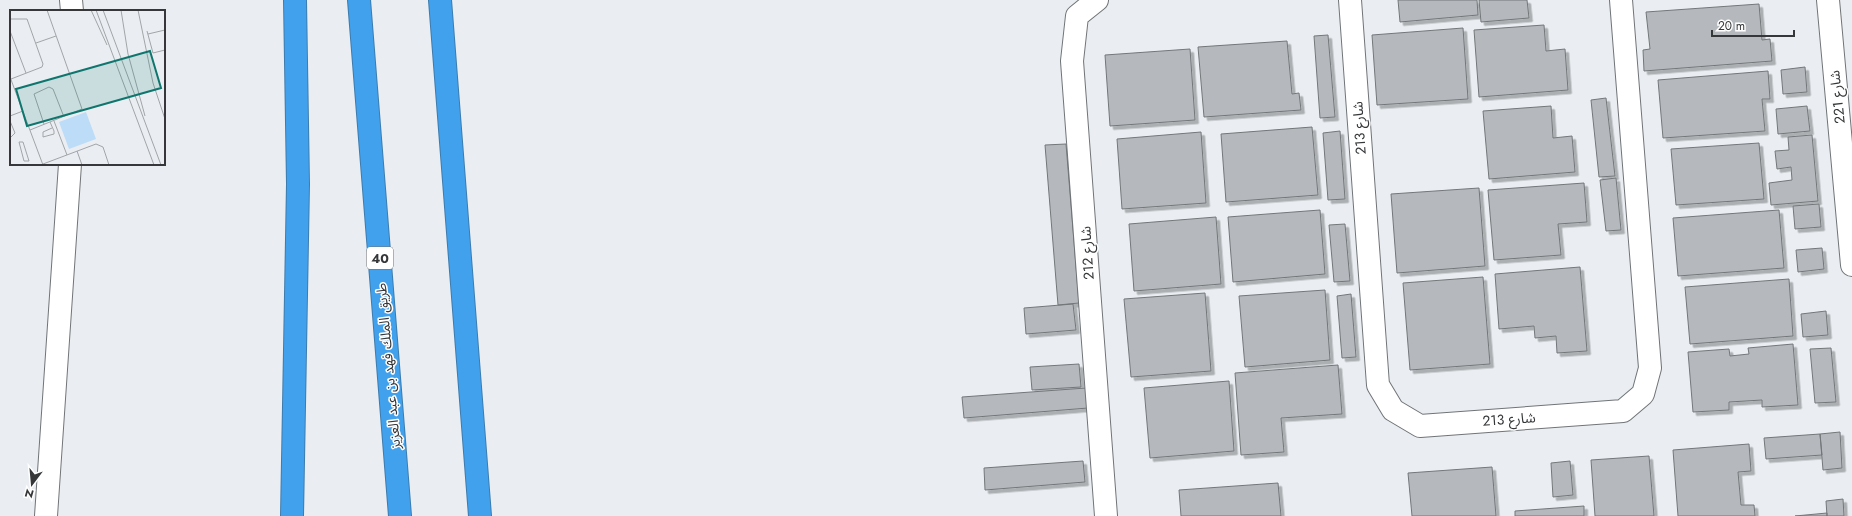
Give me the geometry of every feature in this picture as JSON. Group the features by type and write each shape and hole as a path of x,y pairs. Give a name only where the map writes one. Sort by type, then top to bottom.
{"highway":[{"path":"292,516 298,184 295,0"},
{"name":"طريق الملك فهد بن عبد العزيز","path":"359,0 400,516"},
{"path":"440,0 480,516"}],"street":[{"path":"71,0 72,10"},
{"name":"شارع 212","path":"1097,0 1077,16 1072,61 1106,516"},
{"name":"شارع 213","path":"1350,0 1378,385 1393,410 1420,426 1623,411 1643,394 1650,368 1621,0"},
{"name":"شارع 221","path":"1828,0 1850,205 1852,265"},
{"path":"46,516 70,165"}],"building":[{"path":"1398,0 1477,0 1478,15 1400,22"},
{"path":"1479,0 1527,0 1529,18 1481,22"},
{"path":"1759,4 1762,40 1770,39 1772,61 1644,71 1643,50 1650,49 1646,12"},
{"path":"1544,25 1546,51 1565,49 1568,90 1479,97 1474,30"},
{"path":"1463,28 1468,99 1377,105 1372,35"},
{"path":"1328,35 1335,117 1320,118 1314,36"},
{"path":"1287,41 1292,94 1299,93 1301,110 1204,117 1198,47"},
{"path":"1190,49 1195,120 1110,126 1105,55"},
{"path":"1805,67 1807,92 1783,94 1781,70"},
{"path":"1768,71 1770,99 1762,99 1765,131 1663,138 1658,80"},
{"path":"1606,98 1615,176 1599,177 1591,100"},
{"path":"1551,106 1553,138 1572,136 1575,172 1489,179 1483,111"},
{"path":"1807,106 1810,131 1778,134 1776,109"},
{"path":"1312,127 1318,195 1226,202 1221,134"},
{"path":"1340,131 1345,199 1328,200 1323,133"},
{"path":"1201,132 1206,203 1122,209 1117,139"},
{"path":"1812,135 1818,201 1771,205 1769,183 1792,180 1791,167 1777,169 1775,151 1789,150 1788,137"},
{"path":"1759,143 1764,199 1676,205 1671,149"},
{"path":"1066,144 1079,303 1058,305 1045,145"},
{"path":"1616,178 1621,230 1606,231 1600,180"},
{"path":"1584,183 1587,222 1558,224 1561,255 1494,260 1488,190"},
{"path":"1479,188 1485,266 1397,273 1391,194"},
{"path":"1819,204 1821,227 1795,229 1793,206"},
{"path":"1320,210 1325,274 1233,282 1228,217"},
{"path":"1779,210 1784,268 1678,276 1673,218"},
{"path":"1216,217 1221,284 1134,291 1129,224"},
{"path":"1345,224 1350,281 1334,282 1329,225"},
{"path":"1822,248 1824,269 1798,272 1796,250"},
{"path":"1580,267 1587,351 1557,353 1556,336 1535,338 1534,326 1499,329 1495,274"},
{"path":"1483,277 1490,364 1410,370 1403,283"},
{"path":"1789,279 1793,336 1690,344 1685,287"},
{"path":"1325,290 1330,360 1245,367 1239,296"},
{"path":"1205,293 1211,371 1131,377 1124,299"},
{"path":"1351,294 1356,357 1342,358 1337,296"},
{"path":"1073,304 1076,330 1026,334 1024,308"},
{"path":"1826,311 1828,335 1803,337 1801,314"},
{"path":"1793,344 1798,405 1762,407 1762,400 1729,402 1729,410 1693,412 1688,352 1729,349 1730,356 1749,354 1748,348"},
{"path":"1831,348 1836,402 1815,403 1810,349"},
{"path":"1079,364 1081,387 1032,390 1030,367"},
{"path":"1338,365 1342,414 1281,418 1284,452 1241,455 1235,373"},
{"path":"1229,381 1234,451 1150,458 1144,388"},
{"path":"1086,388 1088,408 964,418 962,397"},
{"path":"1840,432 1842,468 1823,470 1820,434"},
{"path":"1820,434 1822,455 1766,459 1764,438"},
{"path":"1749,444 1751,471 1738,472 1741,505 1754,505 1755,516 1678,516 1673,450"},
{"path":"1649,456 1654,516 1595,516 1591,460"},
{"path":"1083,461 1085,482 985,490 984,468"},
{"path":"1570,461 1573,495 1553,497 1551,463"},
{"path":"1492,467 1496,516 1412,516 1408,473"},
{"path":"1278,483 1281,516 1181,516 1179,490"},
{"path":"1843,499 1844,516 1827,516 1826,501"},
{"path":"1584,506 1584,516 1515,516 1515,511"},
{"path":"1827,513 1827,516 1795,516"}]}
